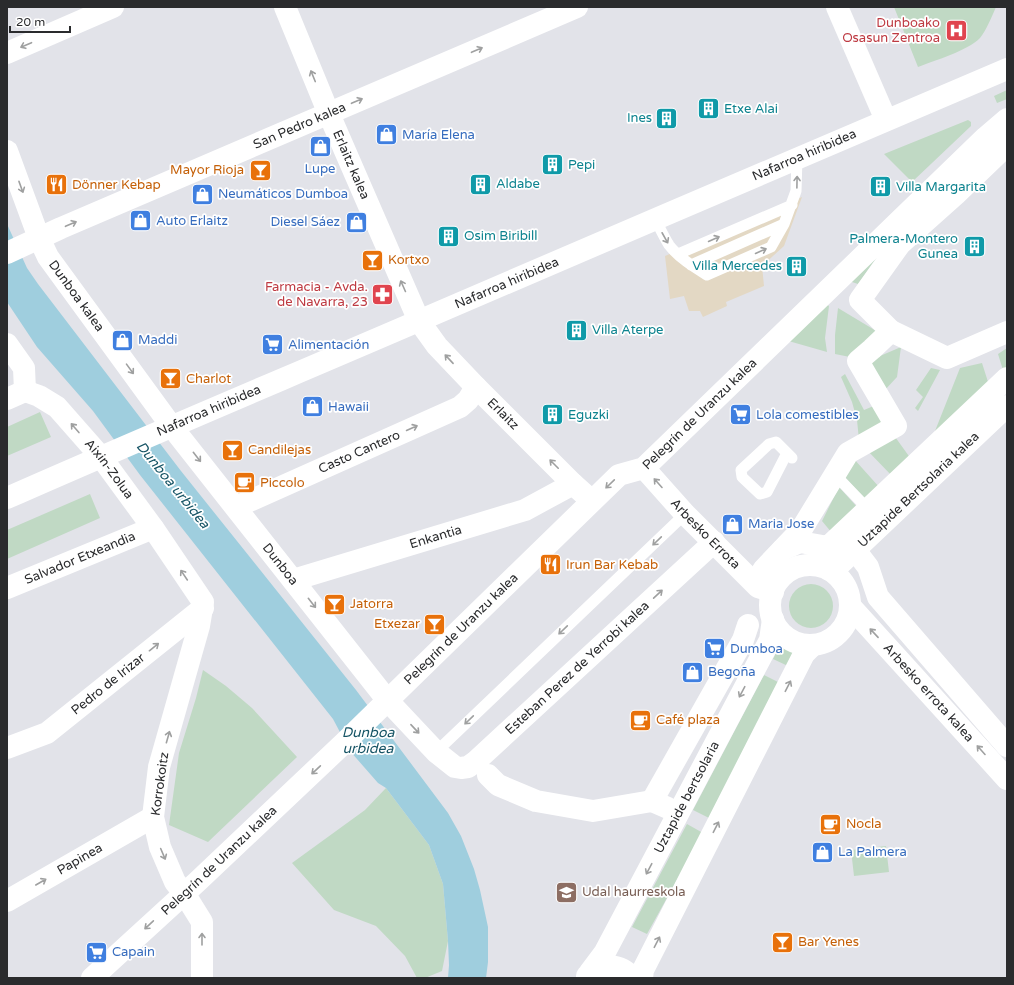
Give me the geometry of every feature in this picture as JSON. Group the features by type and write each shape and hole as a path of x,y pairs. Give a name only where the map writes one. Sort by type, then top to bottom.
{"street":[{"path":"7,53 113,7"},
{"name":"Erlaitz kalea","path":"285,7 328,114 419,321"},
{"name":"San Pedro kalea","path":"23,246 577,7"},
{"path":"836,7 886,120"},
{"name":"Nafarroa hiribidea","path":"7,498 797,158 1007,70"},
{"name":"Pelegrín de Uranzu kalea","path":"92,978 184,894 383,706 619,475 644,468 754,360 986,137 1007,119"},
{"path":"1007,145 956,194 900,244 860,300 891,331 947,358 1007,332"},
{"name":"Dunboa kalea","path":"7,151 23,246 48,257 172,427"},
{"name":"Erlaitz","path":"419,321 437,346 476,387 592,501"},
{"path":"763,570 801,530 848,453 896,426 858,361 891,331"},
{"name":"Aixin-Zolua","path":"7,344 24,368 16,395 38,396 57,408 101,457 153,528 203,602 203,608"},
{"path":"782,550 800,542 828,547 848,542 868,509 1007,378"},
{"name":"Casto Cantero","path":"236,507 460,407 468,400 476,387"},
{"name":"Uztapide Bertsolaria kalea","path":"828,569 840,564 848,542 1007,406"},
{"name":"Dunboa","path":"172,427 293,580 383,706"},
{"name":"Arbesko Errota","path":"644,468 685,514 758,587 773,592"},
{"name":"Enkantia","path":"293,580 525,510 573,484"},
{"name":"Salvador Etxeandia","path":"7,588 153,528"},
{"name":"Esteban Perez de Yerrobi kalea","path":"383,706 455,767 468,767 714,542"},
{"path":"848,542 868,567 878,597 1007,746"},
{"path":"806,565 817,565 828,569 838,576 845,584 849,595 850,606 848,618 842,628 834,636 824,642 812,644 800,643 788,638 779,630 773,619 771,610 773,592 778,582 785,574 795,568 806,565"},
{"name":"Arbesko errota kalea","path":"850,606 1007,779"},
{"name":"Pedro de Irizar","path":"7,748 47,733 203,608"},
{"name":"Korrokoitz","path":"202,978 202,922 175,882 160,847 153,816 159,767 203,608"},
{"name":"Uztapide bertsolaria","path":"587,975 606,952 770,640 773,619"},
{"path":"488,775 498,785 536,801 593,811 660,805 748,625"},
{"path":"642,978 643,970 804,654 812,644"},
{"name":"Papinea","path":"7,901 153,816"},
{"path":"587,975 598,968 607,966 617,967 626,971 633,978"}],"lane":[{"path":"655,220 670,246 690,265 707,275 771,247 784,224 792,205 796,191 797,158"},
{"path":"678,254 792,205"},
{"path":"690,265 784,224"},
{"path":"776,442 790,455 767,492 760,494 742,477 741,470 769,444 776,442"},
{"path":"825,473 841,481 868,509"},
{"path":"436,752 685,514"}],"shaded area":[{"path":"802,197 784,246 762,266 764,286 726,302 727,306 703,317 700,311 689,311 684,296 670,299 665,256"}],"green space":[{"path":"894,7 996,7 980,38 974,43 951,55 918,67"},
{"path":"1007,90 1007,99 997,103 994,96"},
{"path":"968,120 971,122 971,126 912,182 884,154"},
{"path":"892,236 858,284 846,280"},
{"path":"823,302 829,306 825,338 827,352 785,340"},
{"path":"838,308 878,332 850,357 835,354 835,335"},
{"path":"901,347 897,377 884,391 866,362"},
{"path":"1007,348 1007,367 1003,370 998,354"},
{"path":"982,363 989,385 940,432 935,431 960,368"},
{"path":"931,368 940,370 918,411 915,408 923,397 916,390"},
{"path":"845,374 864,410 876,405 888,424 859,440 857,420 852,402 841,377"},
{"path":"40,412 51,437 7,456 7,427"},
{"path":"893,434 911,459 893,477 865,448"},
{"path":"854,459 880,488 866,500 844,476"},
{"path":"839,487 858,508 832,533 822,521"},
{"path":"90,494 100,518 7,559 7,530"},
{"path":"811,584 823,588 829,594 833,606 829,618 823,624 811,628 799,624 793,618 789,606 793,594 799,588"},
{"path":"780,645 796,651 788,666 773,659"},
{"path":"203,670 226,686 252,708 297,757 208,842 169,825 179,753"},
{"path":"764,675 780,683 709,818 693,810"},
{"path":"386,788 429,845 443,884 448,941 442,971 425,978 417,978 405,956 376,926 334,910 292,863 365,810"},
{"path":"687,824 703,833 647,934 632,927"},
{"path":"886,846 889,872 854,876 851,850"}],"water":[{"name":"Dunboa urbidea","path":"7,224 27,268 38,284 181,471 356,690 448,813 461,836 474,869 480,890 488,927 488,962 486,978 448,978 448,941 443,884 429,845 386,788 378,783 350,751 333,719 140,475 93,411 37,347 7,302"}],"place":[{"name":"Dunboako Osasun Zentroa","path":"956,30"},
{"name":"Etxe Alai","path":"709,109"},
{"name":"Ines","path":"667,118"},
{"name":"María Elena","path":"386,135"},
{"name":"Lupe","path":"320,147"},
{"name":"Pepi","path":"552,165"},
{"name":"Mayor Rioja","path":"260,170"},
{"name":"Aldabe","path":"481,184"},
{"name":"Dönner Kebap","path":"57,185"},
{"name":"Villa Margarita","path":"880,187"},
{"name":"Neumáticos Dumboa","path":"202,194"},
{"name":"Auto Erlaitz","path":"140,221"},
{"name":"Diesel Sáez","path":"356,222"},
{"name":"Osim Biribill","path":"448,236"},
{"name":"Palmera-Montero Gunea","path":"974,246"},
{"name":"Kortxo","path":"372,260"},
{"name":"Villa Mercedes","path":"797,266"},
{"name":"Farmacia - Avda. de Navarra, 23","path":"383,294"},
{"name":"Villa Aterpe","path":"577,330"},
{"name":"Maddi","path":"122,340"},
{"name":"Alimentación","path":"273,345"},
{"name":"Charlot","path":"171,379"},
{"name":"Hawaii","path":"312,407"},
{"name":"Eguzki","path":"553,415"},
{"name":"Lola comestibles","path":"741,415"},
{"name":"Candilejas","path":"232,450"},
{"name":"Piccolo","path":"244,483"},
{"name":"Maria Jose","path":"732,524"},
{"name":"Irun Bar Kebab","path":"551,565"},
{"name":"Jatorra","path":"335,604"},
{"name":"Etxezar","path":"435,624"},
{"name":"Dumboa","path":"715,649"},
{"name":"Begoña","path":"693,672"},
{"name":"Café plaza","path":"640,720"},
{"name":"Nocla","path":"830,824"},
{"name":"La Palmera","path":"823,852"},
{"name":"Udal haurreskola","path":"567,892"},
{"name":"Bar Yenes","path":"782,942"},
{"name":"Capain","path":"96,952"}]}
